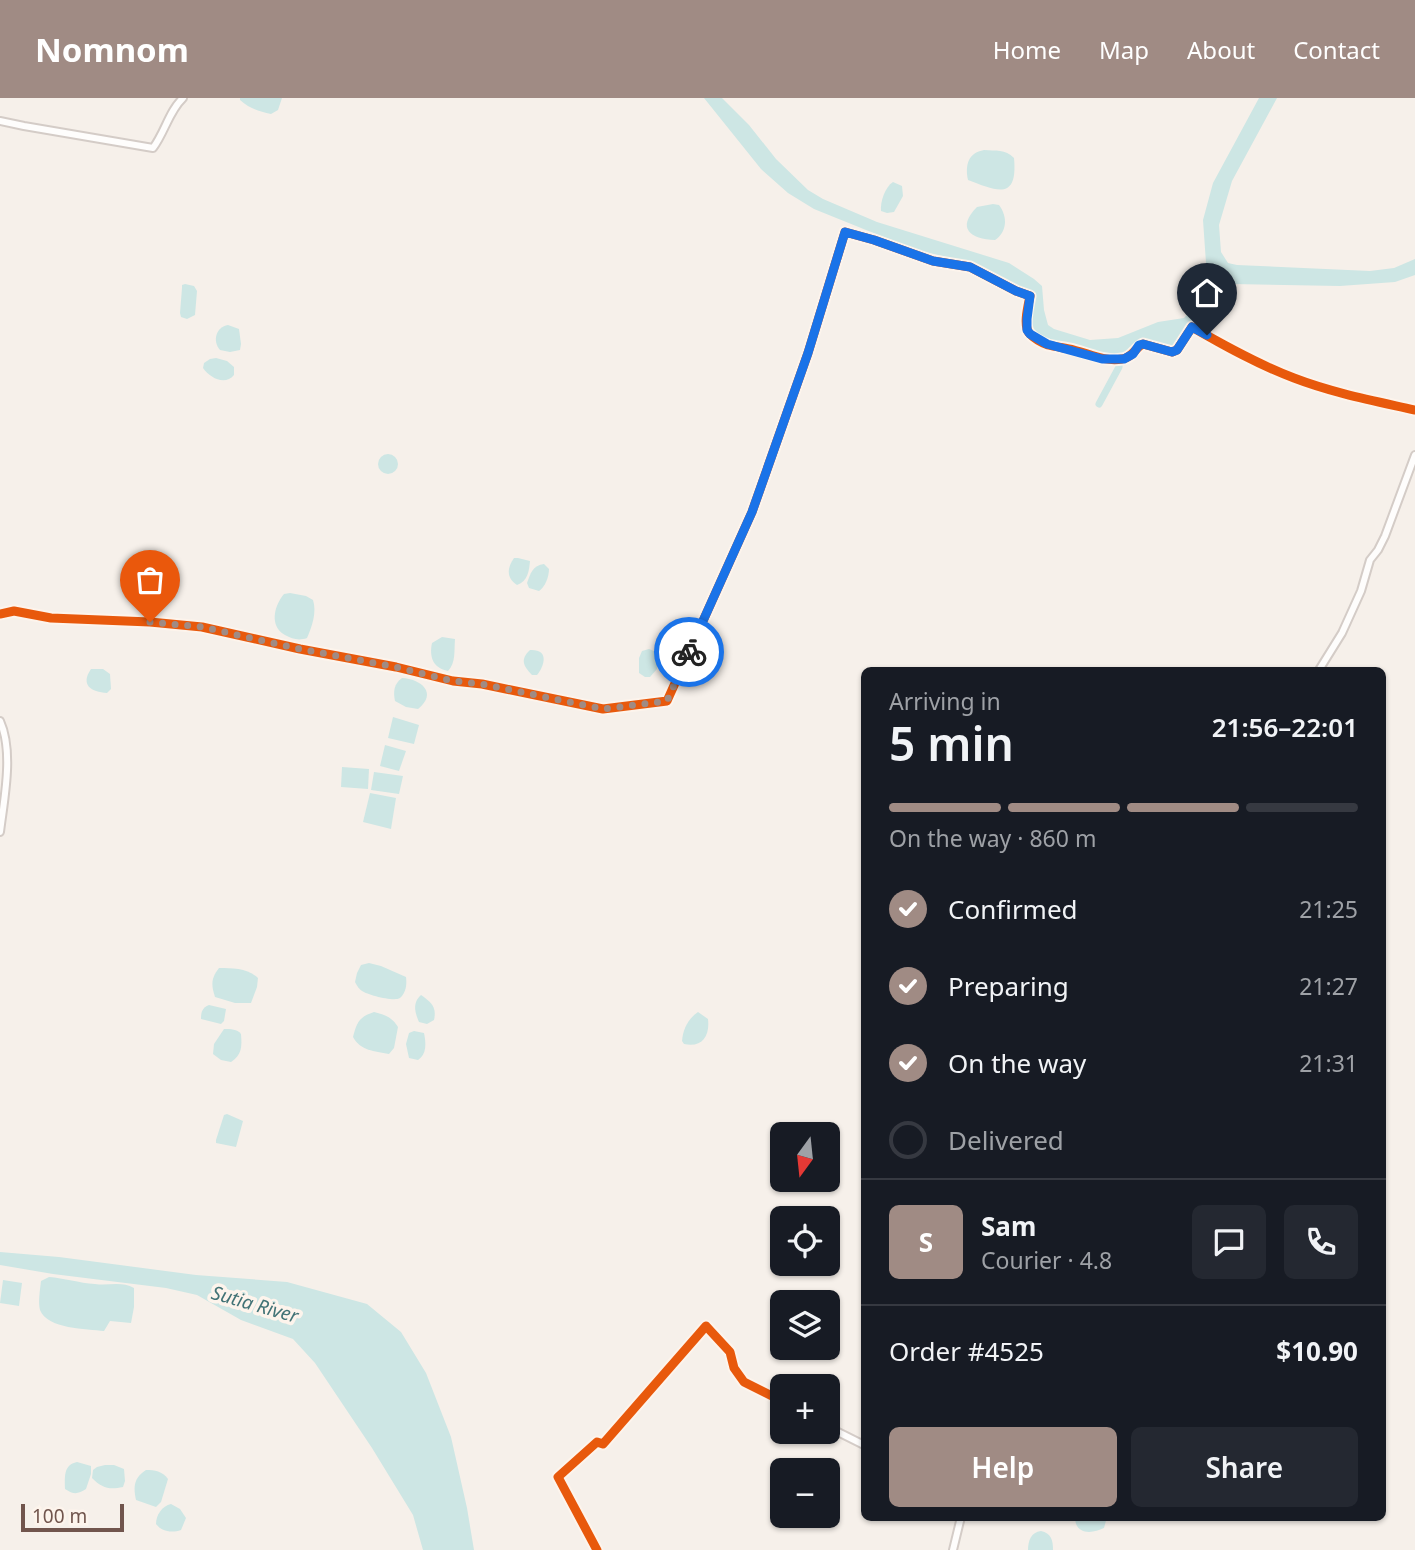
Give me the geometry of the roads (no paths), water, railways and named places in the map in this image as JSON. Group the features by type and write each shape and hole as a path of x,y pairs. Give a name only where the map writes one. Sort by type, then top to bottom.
{"street":[{"path":"0,121 153,148 176,105 183,98"},
{"path":"0,614 14,611 51,618 202,627 453,681 482,684 603,709 667,701 752,512 808,353 845,232 933,261 970,267 1030,296 1027,330 1037,340 1047,344 1102,359 1124,359 1143,344 1172,352 1177,350 1192,327 1294,379 1415,410"},
{"path":"1321,667 1347,622 1361,591 1370,559 1385,536 1415,455"},
{"path":"0,720 5,732 7,769 0,832"},
{"path":"597,1550 558,1477 597,1442 603,1444 706,1326 730,1352 734,1368 744,1382 770,1395"},
{"path":"840,1433 861,1444"},
{"path":"953,1550 960,1521"}],"water":[{"path":"240,98 282,98 278,110 271,114 251,108"},
{"path":"704,98 722,98 749,125 776,159 808,190 877,222 1009,263 1042,286 1048,325 1090,340 1118,338 1158,322 1184,318 1194,307 1207,277 1203,220 1213,183 1259,98 1277,98 1232,181 1219,225 1221,252 1228,263 1370,271 1394,268 1415,259 1415,275 1395,282 1340,286 1222,286 1200,319 1175,346 1140,342 1128,354 1104,355 1040,337 1031,324 1032,297 964,261 921,251 866,230 814,209 788,193 761,169"},
{"path":"984,150 1004,152 1014,158 1013,181 1009,187 996,189 968,180 969,160 974,154"},
{"path":"893,182 902,186 903,196 894,212 887,213 881,211 881,203 885,191"},
{"path":"999,205 1004,214 1002,233 995,240 973,235 967,226 971,214 977,207"},
{"path":"182,285 194,286 197,291 195,315 187,319 181,317 180,313"},
{"path":"228,325 239,329 240,350 230,352 220,350 218,346 218,331"},
{"path":"216,358 227,361 234,367 234,375 222,380 210,375 203,368 204,363"},
{"path":"388,454 395,457 398,464 395,471 388,474 381,471 378,464 381,457"},
{"path":"514,558 530,561 526,578 517,585 509,573"},
{"path":"544,564 549,569 545,584 539,591 529,588 527,583 532,570"},
{"path":"290,593 313,600 314,614 307,638 290,638 280,631 275,621 278,604 284,594"},
{"path":"442,637 455,639 453,661 448,671 436,665 431,653 432,643"},
{"path":"649,649 659,653 657,669 650,677 645,677 639,673 639,658 642,651"},
{"path":"530,650 540,652 544,658 537,675 532,675 526,669 524,662"},
{"path":"91,669 103,669 110,674 111,689 107,693 89,687 87,679"},
{"path":"402,678 415,681 425,688 427,698 418,709 395,701 395,688"},
{"path":"393,717 419,725 414,744 388,738"},
{"path":"385,745 406,751 399,771 380,766"},
{"path":"342,767 369,769 368,789 341,787"},
{"path":"374,772 403,776 399,794 371,790"},
{"path":"370,793 396,798 391,829 363,822"},
{"path":"369,963 406,977 406,988 400,998 381,998 359,988 355,982 357,973 361,965"},
{"path":"219,968 245,970 258,978 251,1003 235,1003 215,997 212,982"},
{"path":"421,995 435,1012 434,1020 427,1024 419,1022 416,1012 416,1001"},
{"path":"209,1005 226,1009 221,1024 201,1019 202,1010"},
{"path":"374,1012 388,1017 398,1027 394,1048 389,1054 364,1048 353,1037 359,1021"},
{"path":"698,1012 708,1019 708,1031 700,1042 684,1044 682,1041 685,1028"},
{"path":"224,1029 236,1030 241,1034 240,1050 231,1062 221,1060 213,1054 214,1044"},
{"path":"409,1033 424,1033 425,1037 424,1051 418,1060 409,1058 406,1044"},
{"path":"224,1115 243,1121 236,1147 216,1143"},
{"name":"Sutia River","path":"0,1252 196,1275 287,1282 367,1304 401,1332 426,1373 451,1437 474,1550 423,1550 413,1515 372,1448 315,1363 293,1339 241,1320 197,1295 166,1288 0,1265"},
{"path":"49,1277 134,1288 131,1323 110,1321 104,1331 68,1327 51,1321 40,1310 39,1303 41,1281"},
{"path":"3,1280 22,1283 19,1306 0,1303"},
{"path":"77,1462 91,1466 91,1474 86,1489 73,1493 65,1489 65,1476 69,1466"},
{"path":"105,1465 124,1469 123,1487 106,1487 92,1478 93,1470"},
{"path":"146,1470 163,1474 168,1479 161,1502 156,1507 136,1500 135,1483"},
{"path":"171,1504 180,1509 186,1518 181,1530 167,1531 156,1524 160,1511"},
{"path":"1106,1521 1104,1528 1090,1532 1081,1530 1076,1523"},
{"path":"1041,1531 1051,1538 1053,1550 1028,1550 1031,1538"}],"waterway":[{"path":"1099,404 1119,367 1120,352"}]}
